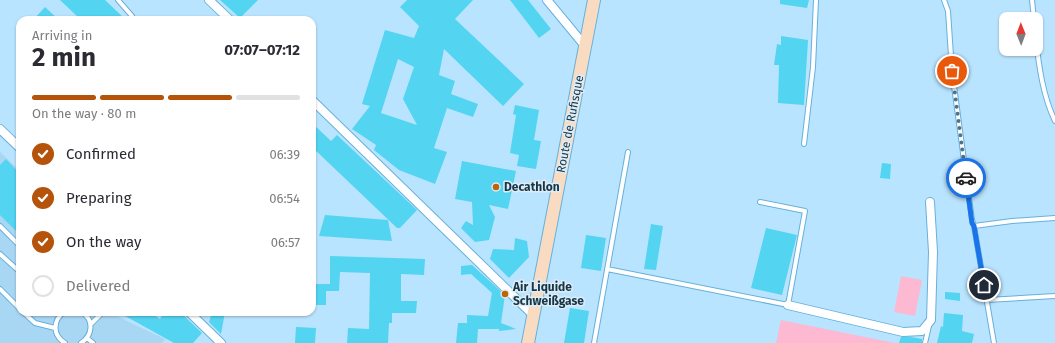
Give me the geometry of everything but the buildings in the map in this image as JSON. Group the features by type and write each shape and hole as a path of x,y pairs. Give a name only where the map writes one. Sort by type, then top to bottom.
{"main road":[{"name":"Route de Rufisque","path":"528,343 594,0"}],"street":[{"path":"209,0 226,16"},
{"path":"547,0 584,46"},
{"path":"316,104 534,315"},
{"path":"0,129 16,144"},
{"path":"788,305 902,332 922,331 931,320 933,252 930,202"},
{"path":"193,316 221,343"}],"lane":[{"path":"118,0 132,16"},
{"path":"804,144 813,67 816,0"},
{"path":"944,0 949,22 952,71 972,220 994,343"},
{"path":"1032,0 1033,12"},
{"path":"1038,56 1047,102 1055,121"},
{"path":"594,343 628,152"},
{"path":"607,269 788,305 805,211 760,202"},
{"path":"974,226 1012,221 1055,218"},
{"path":"0,226 16,242"},
{"path":"0,254 16,268"},
{"path":"0,289 16,305"},
{"path":"987,300 1055,296"},
{"path":"27,316 35,323 55,328"},
{"path":"60,316 56,322 55,328 59,338 65,343"},
{"path":"81,343 87,338 91,330 91,324 86,316"},
{"path":"91,324 99,316"},
{"path":"925,343 931,320"},
{"path":"87,338 93,343"}],"shaded area":[{"path":"0,152 16,167 16,316 116,316 165,339 162,343 0,343"},
{"path":"901,276 922,280 915,316 894,312"},
{"path":"781,320 895,343 776,343"}],"way so far":[{"path":"952,71 966,178"}],"place":[{"name":"Decathlon","path":"496,187"},
{"name":"Air Liquide Schweißgase","path":"505,294"}],"route":[{"path":"966,178 972,224 974,226 984,285"}]}
